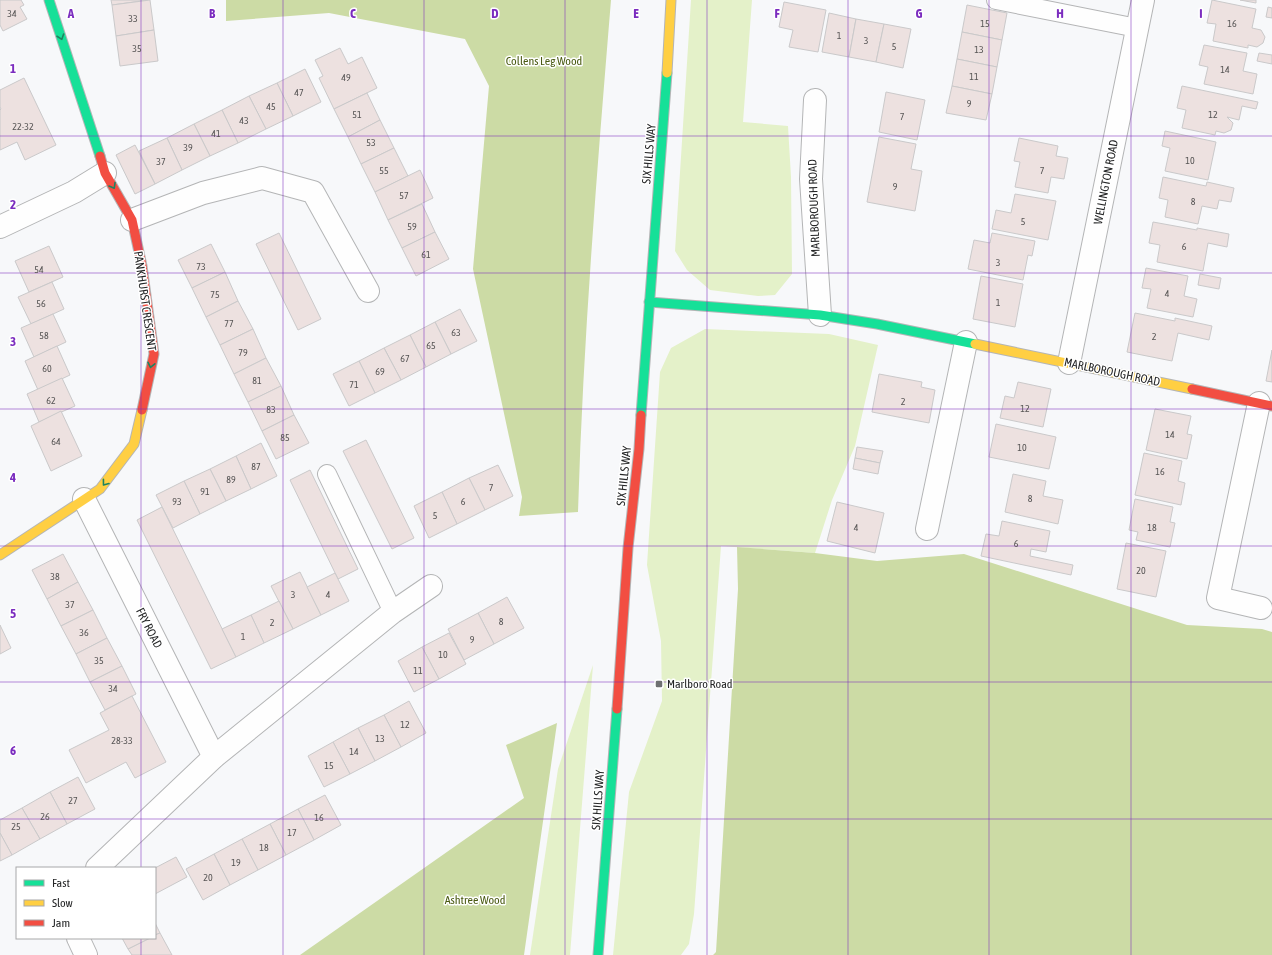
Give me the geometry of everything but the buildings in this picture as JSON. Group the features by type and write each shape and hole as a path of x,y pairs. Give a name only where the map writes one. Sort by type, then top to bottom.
{"street":[{"name":"PANKHURST CRESCENT","path":"0,555 100,489 134,444 154,354 142,266 132,220 106,173 49,0"},
{"name":"SIX HILLS WAY","path":"598,955 628,548 639,449 648,302 666,97 671,0"},
{"name":"WELLINGTON ROAD","path":"1069,363 1142,0"},
{"name":"MARLBOROUGH ROAD","path":"815,100 811,179 820,315"},
{"path":"0,227 74,192 106,173"},
{"path":"132,220 203,193 262,178 313,192 368,291"},
{"name":"MARLBOROUGH ROAD","path":"648,302 820,315 877,324 1265,404 1218,598 1262,608"},
{"path":"927,529 966,342"},
{"name":"FRY ROAD","path":"84,500 214,757"},
{"path":"98,867 214,757 392,612 431,586"},
{"path":"78,939 86,955"}],"lane":[{"path":"996,0 1137,28"},
{"path":"327,474 392,612"}],"green space":[{"name":"Collens Leg Wood","path":"226,0 611,0 587,320 578,512 519,516 522,497 473,269 489,86 465,39 329,13 226,21"},
{"path":"691,0 752,0 743,122 788,126 791,177 792,274 775,295 758,296 710,290 687,270 675,251"},
{"path":"705,329 829,334 878,345 855,446 832,500 815,553 721,546 694,914 689,944 681,955 613,955 629,792 662,701 661,641 647,565 660,372 671,348"},
{"path":"737,547 815,553 877,561 964,554 1187,625 1262,629 1272,632 1272,955 713,955 716,952 738,589"},
{"path":"593,665 570,955 530,955 558,769"},
{"name":"Ashtree Wood","path":"557,723 524,955 300,955 524,798 506,745"}],"traffic: fast":[{"path":"49,0 100,156"},
{"path":"641,415 667,73"},
{"path":"649,302 820,315 877,324 975,344"},
{"path":"598,955 617,709"}],"traffic: slow":[{"path":"667,73 671,0"},
{"path":"975,344 1192,389"},
{"path":"0,555 100,489 134,444 142,410"}],"traffic: jam":[{"path":"100,156 105,173 132,220 142,266 154,354 142,410"},
{"path":"1192,389 1272,406"},
{"path":"617,709 628,548 639,449 641,415"}],"place":[{"name":"Marlboro Road","path":"659,684"}]}
